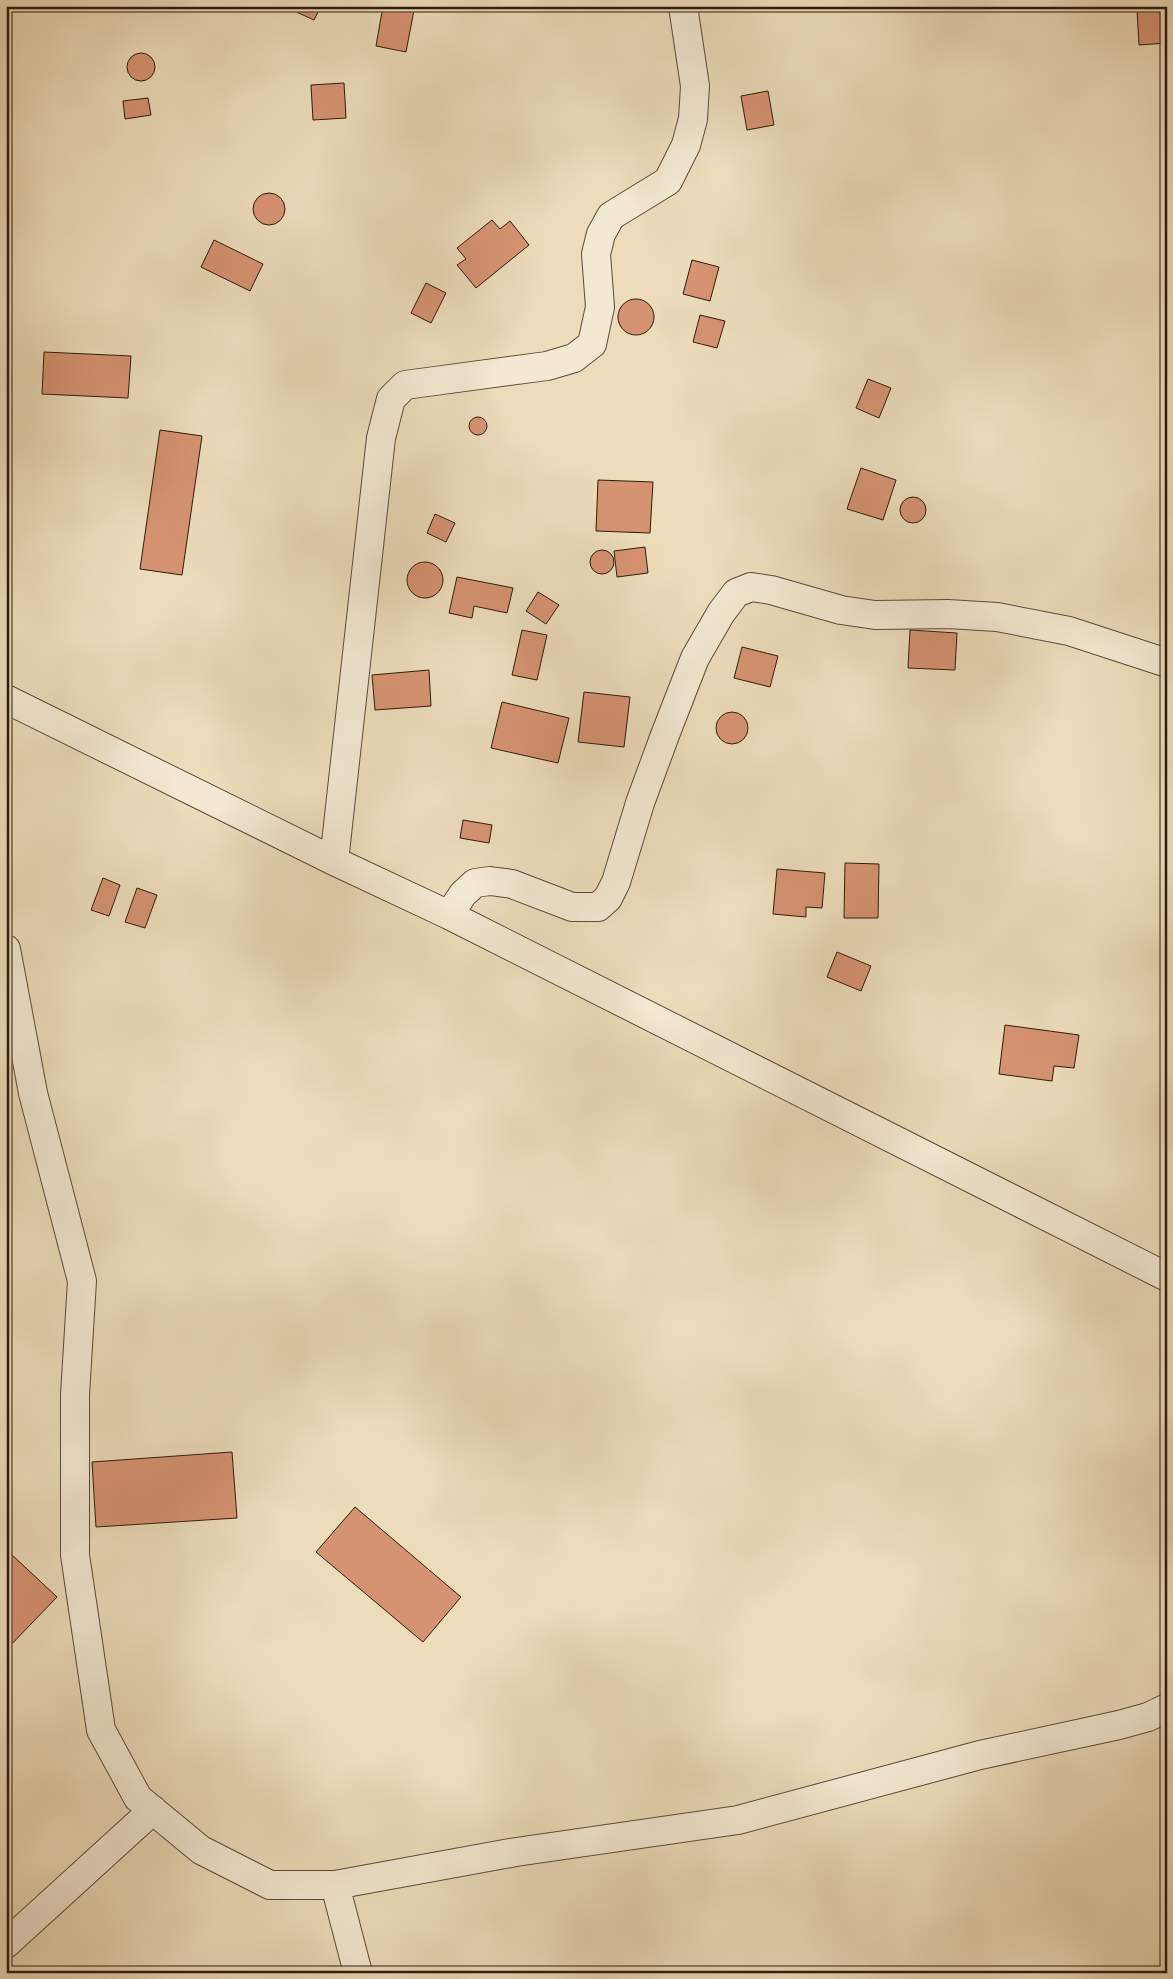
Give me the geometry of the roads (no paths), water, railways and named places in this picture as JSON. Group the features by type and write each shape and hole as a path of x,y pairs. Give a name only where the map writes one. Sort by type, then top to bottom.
{"street":[{"path":"334,861 381,438 391,399 405,385 547,366 574,358 592,344 600,307 596,254 600,234 611,216 668,181 686,145 693,119 695,86 683,6"},
{"path":"449,915 464,894 475,883 490,881 512,884 572,908 598,907 608,898 616,882 640,803 664,735 695,658 721,613 736,593 751,586 841,610 875,614 948,614 997,617 1069,631 1167,663"},
{"path":"7,702 449,915 1167,1277"},
{"path":"6,949 33,1093 82,1281 75,1396 75,1555 102,1730 138,1798 201,1850 270,1885 335,1884 516,1852 738,1820 980,1755 1119,1725 1148,1717 1167,1708"},
{"path":"6,1944 154,1810"},
{"path":"335,1884 358,1973"}]}
